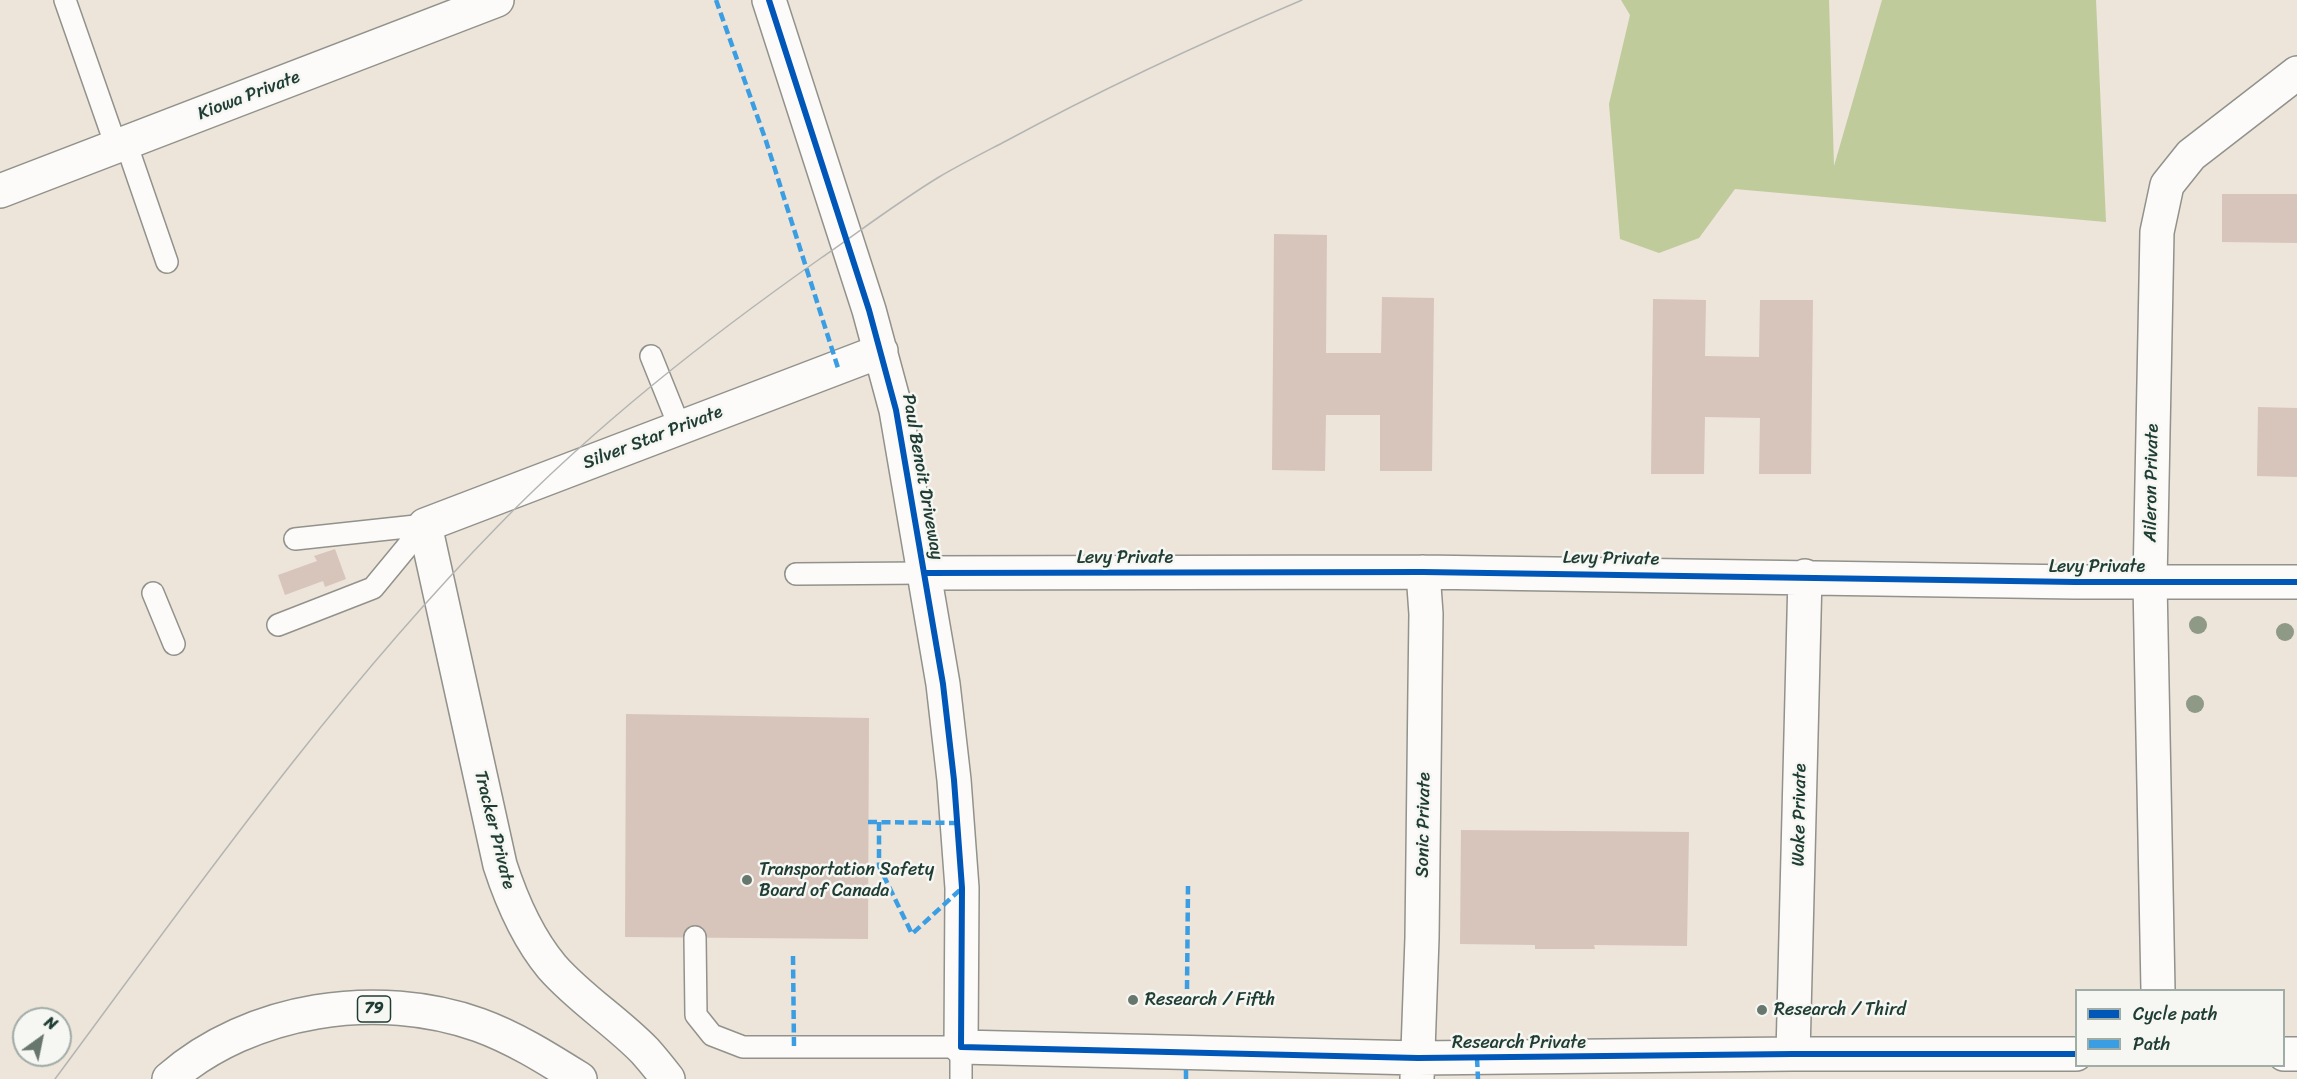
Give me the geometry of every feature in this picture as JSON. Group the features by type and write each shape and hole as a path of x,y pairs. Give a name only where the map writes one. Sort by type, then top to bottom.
{"main road":[{"name":"Kiowa Private","path":"0,191 497,0"},
{"name":"Paul Benoit Driveway","path":"769,0 881,351 896,410 943,684 955,791 962,888 962,1047"},
{"name":"Aileron Private","path":"2158,989 2150,582 2157,232 2167,185 2191,155 2297,73"},
{"name":"Silver Star Private","path":"425,525 881,351"},
{"name":"Tracker Private","path":"425,525 500,865 513,904 530,936 552,966 573,989 644,1050 668,1079"},
{"name":"Levy Private","path":"924,573 1423,572 2297,582"},
{"name":"Sonic Private","path":"1418,1069 1426,624 1423,572"},
{"name":"Wake Private","path":"1793,1054 1805,576"},
{"name":"79","path":"169,1079 213,1047 252,1029 292,1016 341,1010 386,1008 425,1011 479,1025 532,1050 580,1079"},
{"name":"Research Private","path":"962,1047 1418,1069 1793,1054 2075,1054"}],"lane":[{"path":"64,0 167,262"},
{"path":"651,356 680,428"},
{"path":"296,539 425,525"},
{"path":"278,625 373,588 425,525"},
{"path":"796,574 924,573"},
{"path":"153,593 174,644"},
{"path":"695,937 696,1015 712,1035 743,1047 962,1047 961,1079"}],"green space":[{"path":"1621,0 1829,0 1834,166 1882,0 2096,0 2106,222 1735,189 1699,238 1659,253 1620,239 1609,104 1630,15"}],"building":[{"path":"2222,194 2297,194 2297,243 2222,242"},
{"path":"1274,234 1327,235 1326,353 1381,353 1382,297 1434,298 1432,471 1380,471 1380,415 1326,415 1325,471 1272,470"},
{"path":"1653,299 1706,300 1705,356 1759,357 1760,300 1813,300 1811,474 1759,474 1760,418 1705,417 1704,474 1651,474"},
{"path":"2258,407 2297,408 2297,477 2257,476"},
{"path":"335,549 346,579 325,587 323,581 285,595 278,575 317,561 314,556"},
{"name":"Transportation Safety Board of Canada","path":"626,714 869,718 868,939 625,937"},
{"path":"1461,830 1689,832 1687,946 1594,945 1595,949 1535,949 1535,945 1460,944"}],"tram line":[{"path":"55,1079 213,866 378,658 436,591 497,527 612,419 736,320 879,217 939,177 1115,85 1302,0"}],"marked path":[{"path":"716,0 766,141 838,368"},
{"path":"868,822 957,823"},
{"path":"879,822 879,866 912,934 962,888"},
{"path":"1187,989 1188,886"},
{"path":"793,956 794,1047"},
{"path":"1477,1058 1478,1079"},
{"path":"1186,1068 1186,1079"}],"cycle path":[{"path":"769,0 869,310 896,410 943,684 954,780 962,888 961,1047 1418,1058 2075,1054"},
{"path":"924,573 1423,572 2075,582 2297,582"}],"place":[{"name":"Transportation Safety Board of Canada","path":"747,880"},
{"name":"Research / Fifth","path":"1133,1000"},
{"name":"Research / Third","path":"1762,1010"}]}
